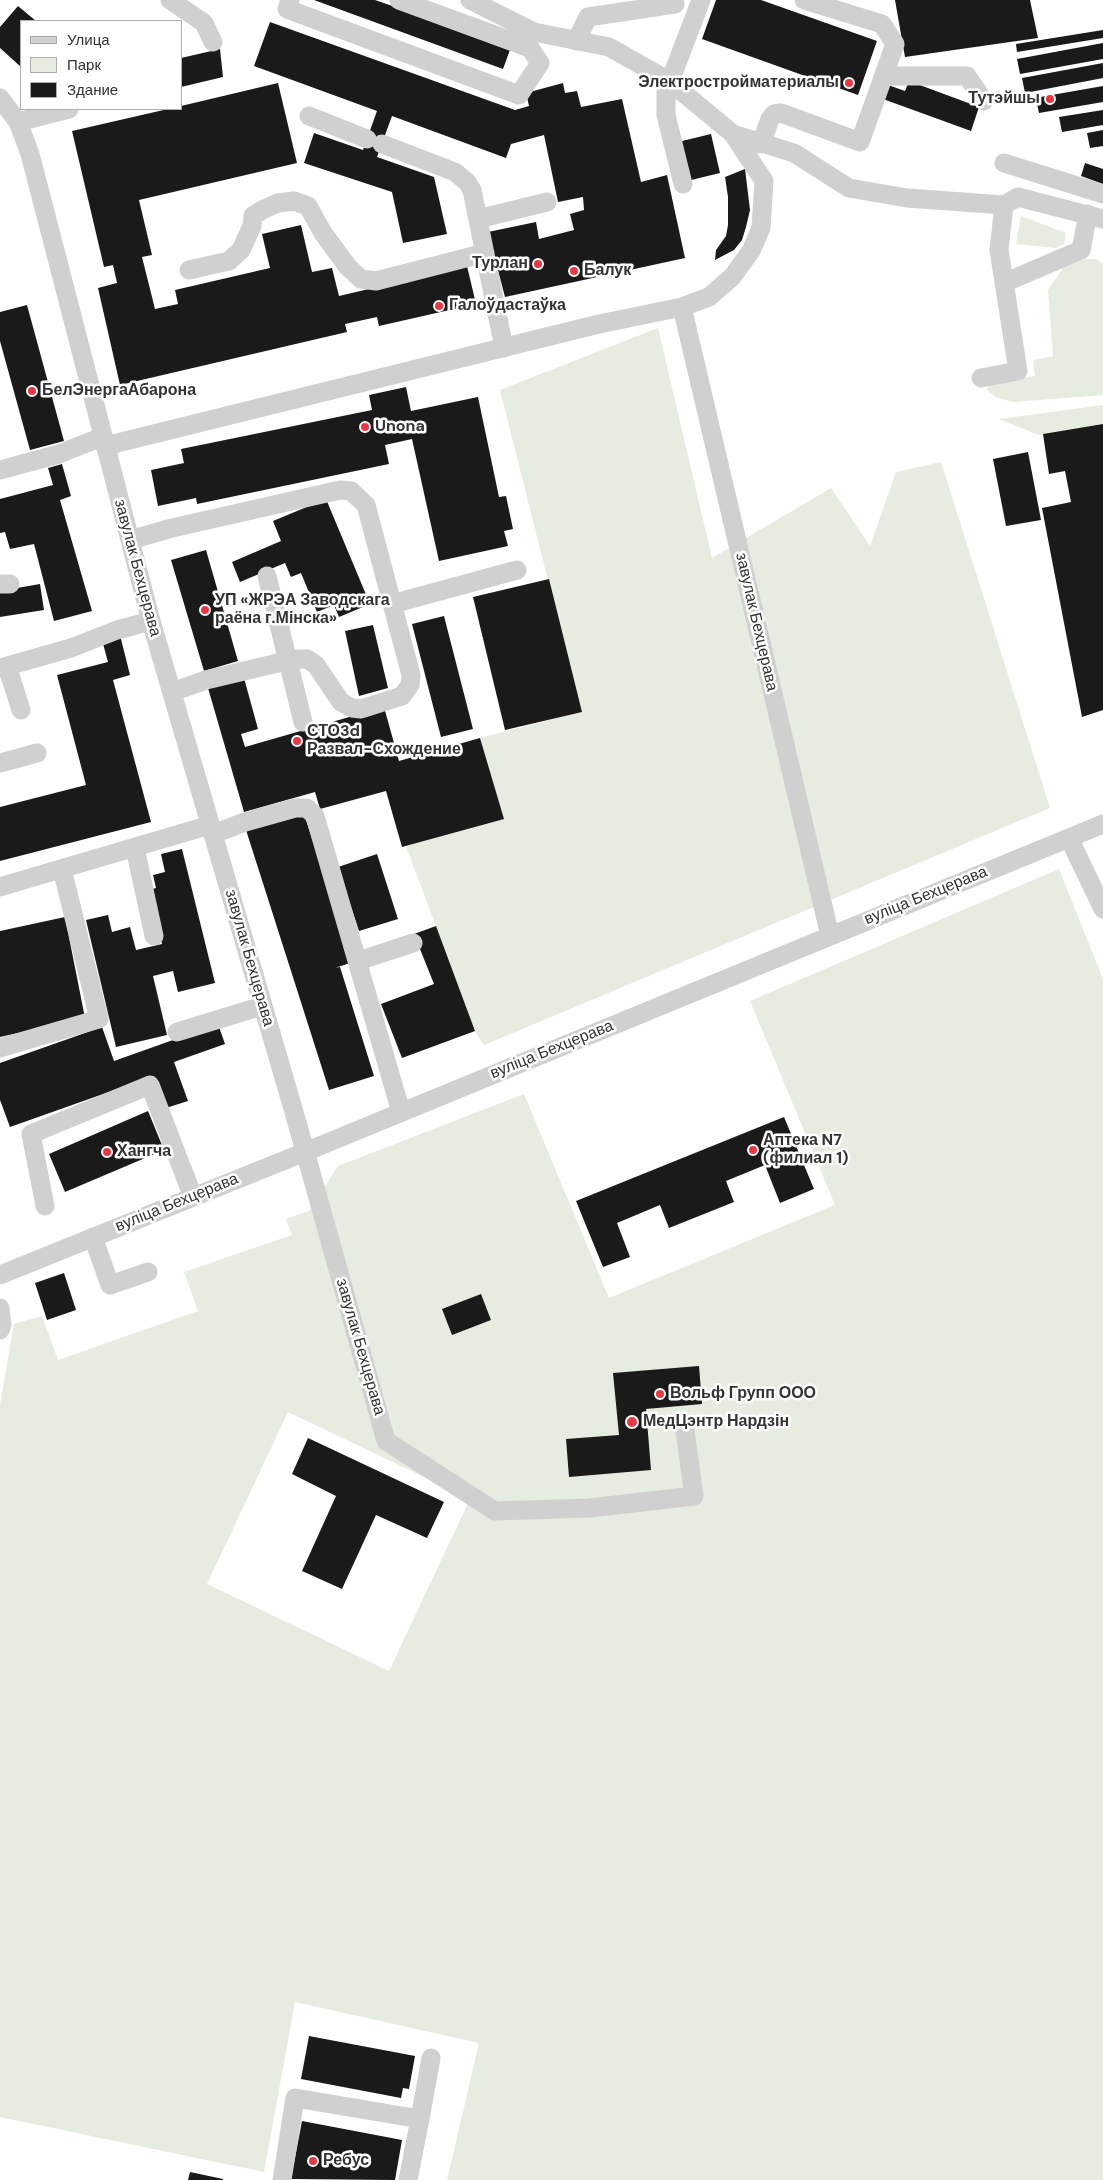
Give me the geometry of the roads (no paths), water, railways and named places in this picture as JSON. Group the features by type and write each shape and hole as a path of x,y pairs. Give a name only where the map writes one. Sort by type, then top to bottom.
{"street":[{"path":"170,0 204,23 214,42"},
{"path":"290,0 287,9 519,95 540,62 567,39 588,17 675,4"},
{"path":"399,0 530,48 540,62"},
{"path":"0,470 103,441 504,348 599,324 682,307 709,297 732,277 751,250 761,228 764,181 733,134 669,81 609,47 534,32 493,5 470,0"},
{"path":"683,184 666,115 666,92 701,0"},
{"path":"761,144 770,119 774,114 781,113 860,142 895,44 882,24 804,0"},
{"path":"884,76 967,76 984,101"},
{"name":"завулак Бехцерава","path":"0,99 18,122 30,154 151,621 305,1152 386,1441 495,1511 504,1511 590,1508 694,1496 685,1431"},
{"path":"18,122 65,110"},
{"path":"309,116 455,172 467,182 472,190 504,348"},
{"path":"733,134 794,153 848,188 907,198 1004,205 1018,196 1095,217 1081,250 1006,282"},
{"path":"1004,163 1103,194"},
{"path":"189,270 229,261 241,250 252,226 253,216 278,203 294,200 308,206 323,233 348,267 361,279 376,281 485,253"},
{"path":"478,218 547,202"},
{"path":"981,378 1018,370 1006,282 999,250 1004,205"},
{"name":"завулак Бехцерава","path":"682,307 830,936"},
{"path":"130,540 172,528 330,492 340,490 352,491 366,505 411,675 410,685 402,696 361,709 352,708 341,702 316,665 307,659 289,661 206,680 172,692"},
{"path":"392,604 517,570"},
{"path":"267,576 303,722"},
{"path":"21,710 4,667 72,648 117,630 151,621"},
{"path":"0,763 37,753"},
{"path":"0,887 135,848 295,808 307,808 315,816 401,1112"},
{"name":"вуліца Бехцерава","path":"0,1275 305,1152 1103,824"},
{"path":"1069,838 1103,909"},
{"path":"135,848 154,936"},
{"path":"0,1048 99,1019 62,869"},
{"path":"358,961 413,943"},
{"path":"177,1032 262,1006"},
{"path":"45,1206 31,1134 150,1085 193,1197"},
{"path":"93,1237 110,1285 148,1272"},
{"path":"0,1308 2,1325 0,1330"},
{"path":"408,2180 430,2058"},
{"path":"282,2180 295,2098 420,2119"}],"place":[{"name":"Электростройматериалы","path":"849,83"},
{"name":"Тутэйшы","path":"1050,99"},
{"name":"Турлан","path":"538,264"},
{"name":"Балук","path":"574,271"},
{"name":"Галоўдастаўка","path":"439,306"},
{"name":"БелЭнергаАбарона","path":"32,391"},
{"name":"Unona","path":"365,427"},
{"name":"УП «ЖРЭА Заводскага раёна г.Мінска»","path":"205,610"},
{"name":"СТО3d Развал-Схождение","path":"297,741"},
{"name":"Аптека N7 (филиал 1)","path":"753,1150"},
{"name":"Хангча","path":"107,1152"},
{"name":"Вольф Групп ООО","path":"660,1394"},
{"name":"МедЦэнтр Нардзін","path":"632,1422"},
{"name":"Ребус","path":"313,2161"}]}
